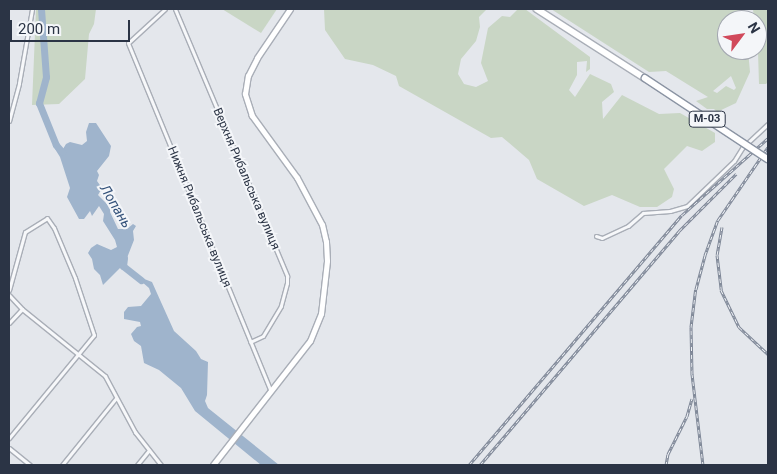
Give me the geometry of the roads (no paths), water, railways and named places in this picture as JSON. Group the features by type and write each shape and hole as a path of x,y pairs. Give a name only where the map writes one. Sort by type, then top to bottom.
{"highway":[{"name":"М-03","path":"537,9 768,159"}],"street":[{"path":"9,120 19,83 32,9"},
{"name":"Нижня Рибальська вулиця","path":"165,9 128,42 271,391"},
{"name":"Верхня Рибальська вулиця","path":"174,9 287,276 281,306 263,336 250,342"},
{"path":"213,465 310,341 321,314 326,276 326,242 314,208 297,178 252,116 245,94 248,76 257,58 290,9"},
{"path":"596,236 602,238 628,226 643,213 656,210 670,211 687,206 734,161 742,148 768,124"},
{"path":"9,290 26,232 47,218 54,228 75,278 94,336 9,438"},
{"path":"9,295 22,309 105,376 135,432 161,465"},
{"path":"9,323 22,309"},
{"path":"62,465 116,398"},
{"path":"9,448 30,465"},
{"path":"137,465 149,450"}],"water":[{"path":"89,123 96,123 111,146 109,156 97,171 99,175 97,181 102,188 98,195 110,207 110,212 118,229 127,229 133,224 136,226 133,231 134,240 125,263 103,285 100,275 94,269 92,259 88,253 97,244 111,250 117,247 115,240 103,221 104,214 99,206 92,216 90,211 84,219 79,219 67,197 70,188 60,157 55,149 56,145 63,149 70,142 82,145 87,141 86,132"},
{"path":"134,275 152,282 174,331 196,351 201,359 208,362 207,395 205,401 208,408 279,465 261,465 195,411 181,388 159,370 144,363 141,346 134,341 131,334 137,327 141,326 140,322 124,319 124,312 128,307 141,306 151,294 149,288"}],"waterway":[{"name":"Лопань","path":"41,9 46,77 39,103 56,145 62,152"},
{"name":"Лопань","path":"124,258 123,266 141,280"}],"railway":[{"path":"469,465 682,215 768,138"},
{"path":"703,465 692,374 691,327 696,289 705,255 718,220 768,147"},
{"path":"480,465 679,231 736,174"},
{"path":"722,227 717,255 721,290 739,327 768,354"},
{"path":"666,465 668,454 687,416 692,399"}]}
